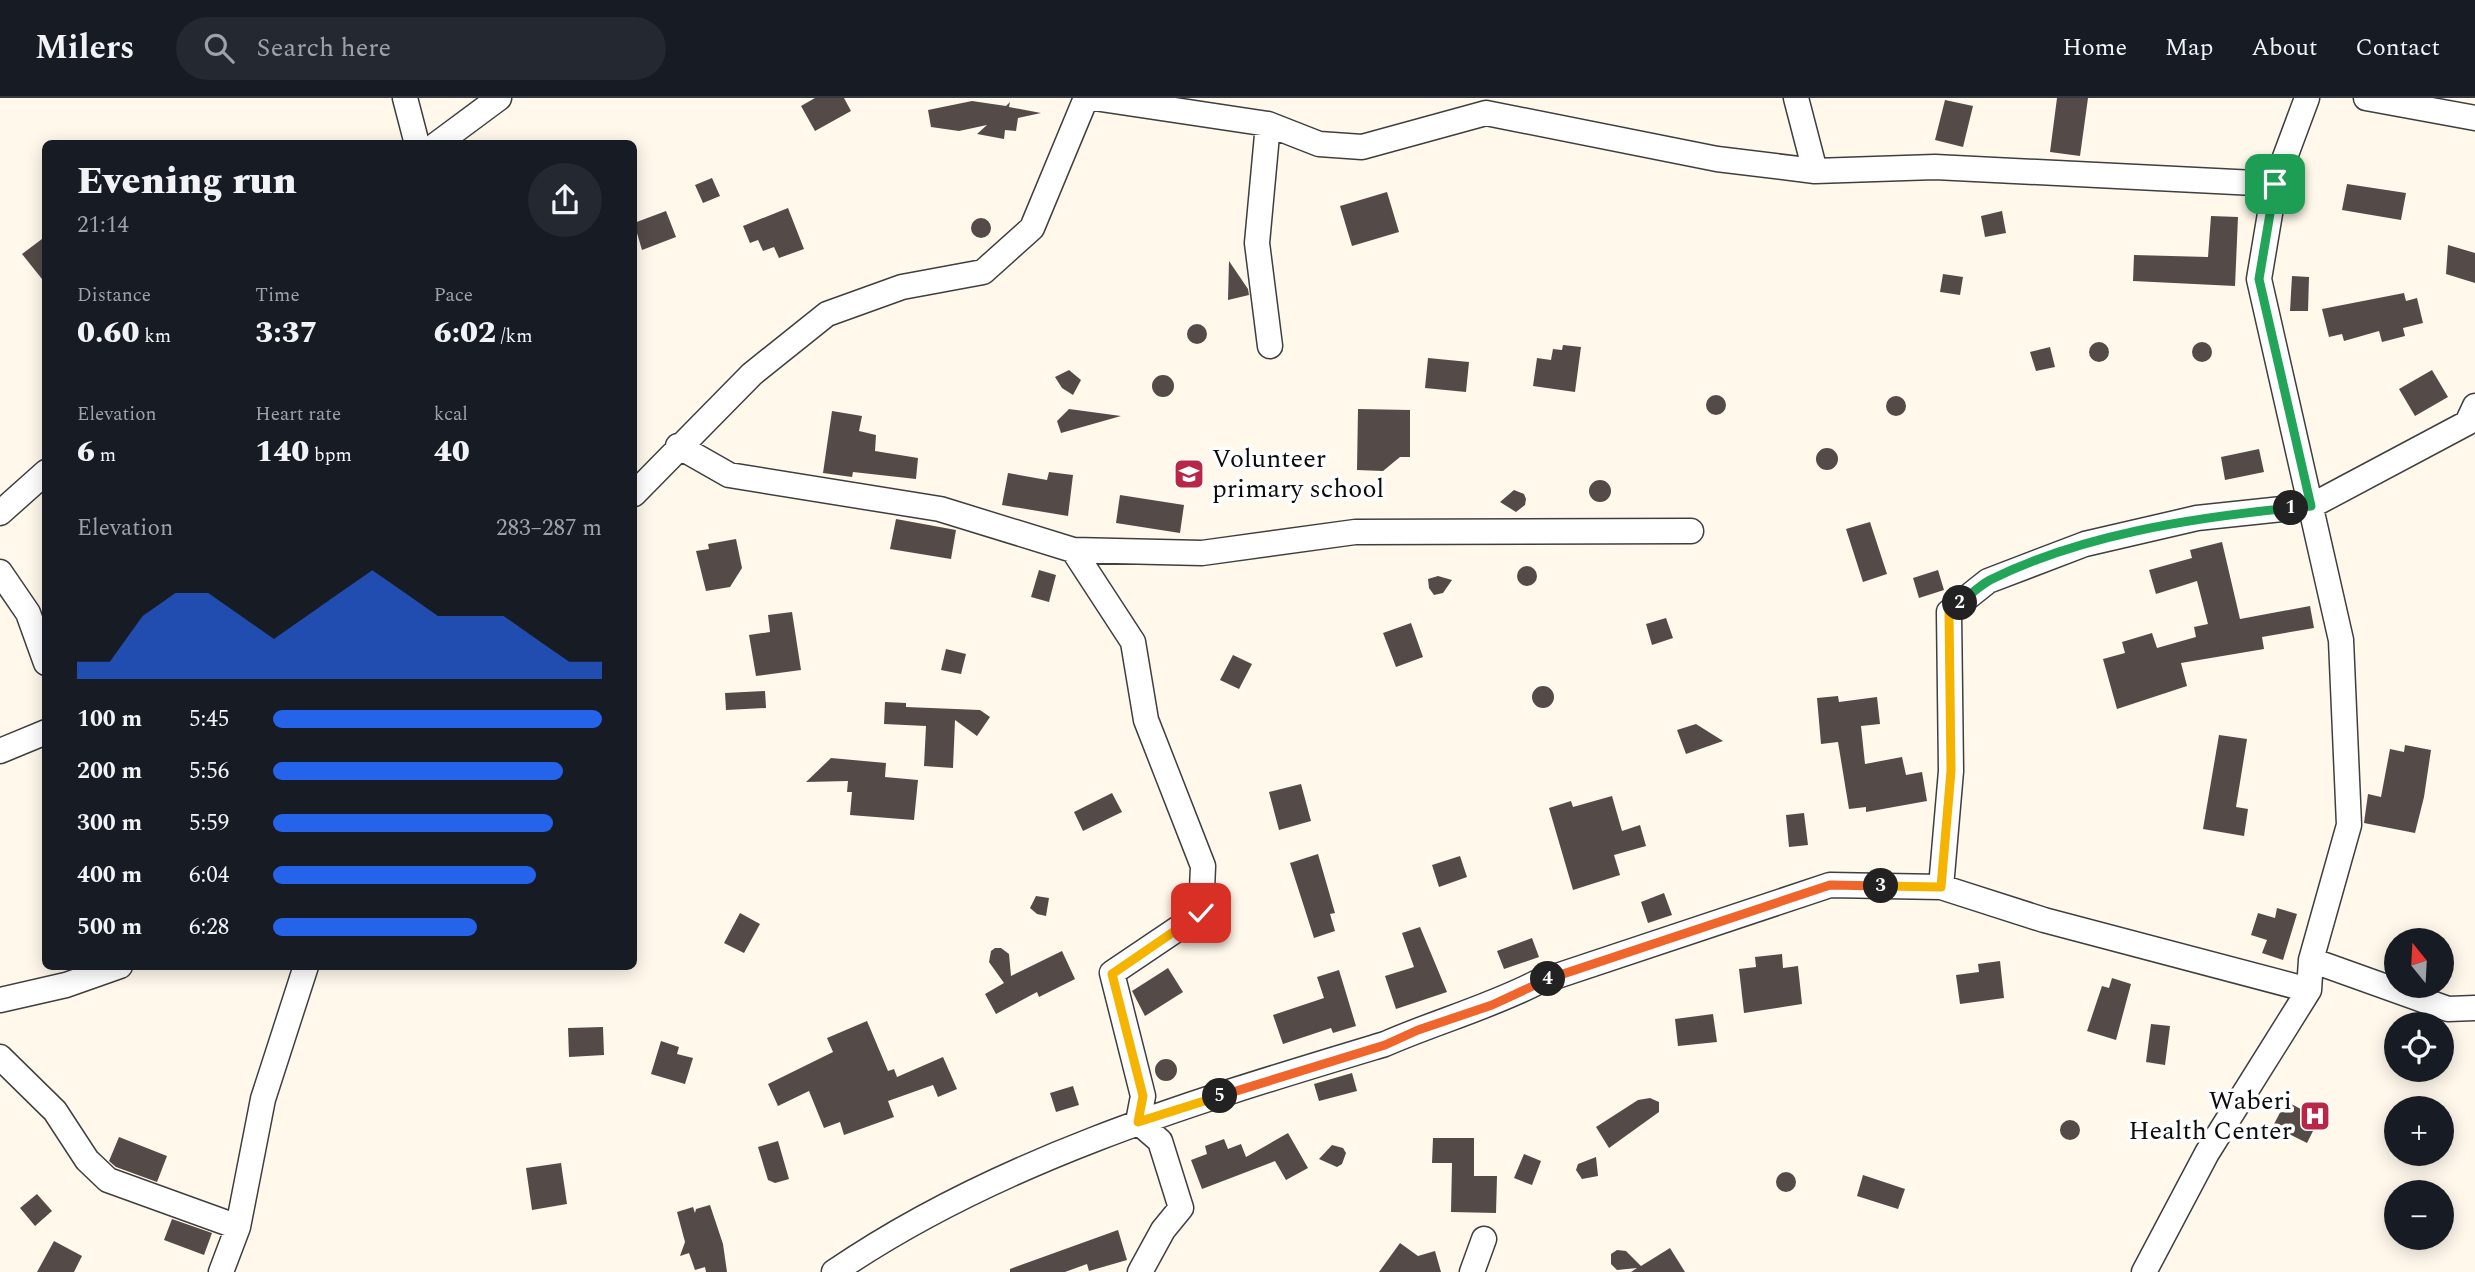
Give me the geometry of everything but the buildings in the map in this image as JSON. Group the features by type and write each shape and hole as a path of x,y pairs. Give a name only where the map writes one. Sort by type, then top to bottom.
{"street":[{"path":"405,98 416,140"},
{"path":"442,140 499,98"},
{"path":"637,492 678,446 751,374 827,313 902,287 983,272 1032,228 1086,98"},
{"path":"1094,98 1268,124 1319,144 1362,148 1486,113 1717,159 1815,171 1935,167 2275,184"},
{"path":"1796,98 1815,171"},
{"path":"2144,1272 2207,1153 2309,990 2311,960 2349,825 2341,640 2259,279 2275,184 2307,98"},
{"path":"2366,98 2475,118"},
{"path":"1268,124 1256,243 1270,346"},
{"path":"1941,887 1951,771 1949,612 1988,581 2085,544 2197,517 2311,506 2467,422 2475,406"},
{"path":"678,446 729,475 940,509 1073,550 1202,553 1355,532 1691,531"},
{"path":"0,513 42,476"},
{"path":"1073,550 1133,642 1146,720 1203,866 1201,913 1112,974 1143,1096 1138,1122"},
{"path":"0,572 28,613 42,652"},
{"path":"0,751 42,734"},
{"path":"834,1272 942,1207 1138,1122 1385,1045 1418,1030 1492,1005 1536,983 1830,885 1941,887 2056,923 2309,990"},
{"path":"2311,960 2448,1009 2475,1008"},
{"path":"0,1000 66,985 109,970"},
{"path":"221,1272 238,1227 263,1099 305,970"},
{"path":"0,1058 55,1111 87,1160 108,1180 238,1227"},
{"path":"1138,1122 1160,1141 1181,1208 1163,1230 1140,1272"},
{"path":"1472,1272 1484,1239"}],"place":[{"name":"Volunteer primary school","path":"1189,474"},
{"name":"Waberi Health Center","path":"2315,1116"}],"route":[{"path":"1201,913 1112,974 1143,1096 1138,1122 1385,1045 1418,1030 1492,1005 1536,983 1830,885 1941,887 1951,771 1949,612 1988,581 2085,544 2197,517 2311,506 2259,279 2275,184"}]}
